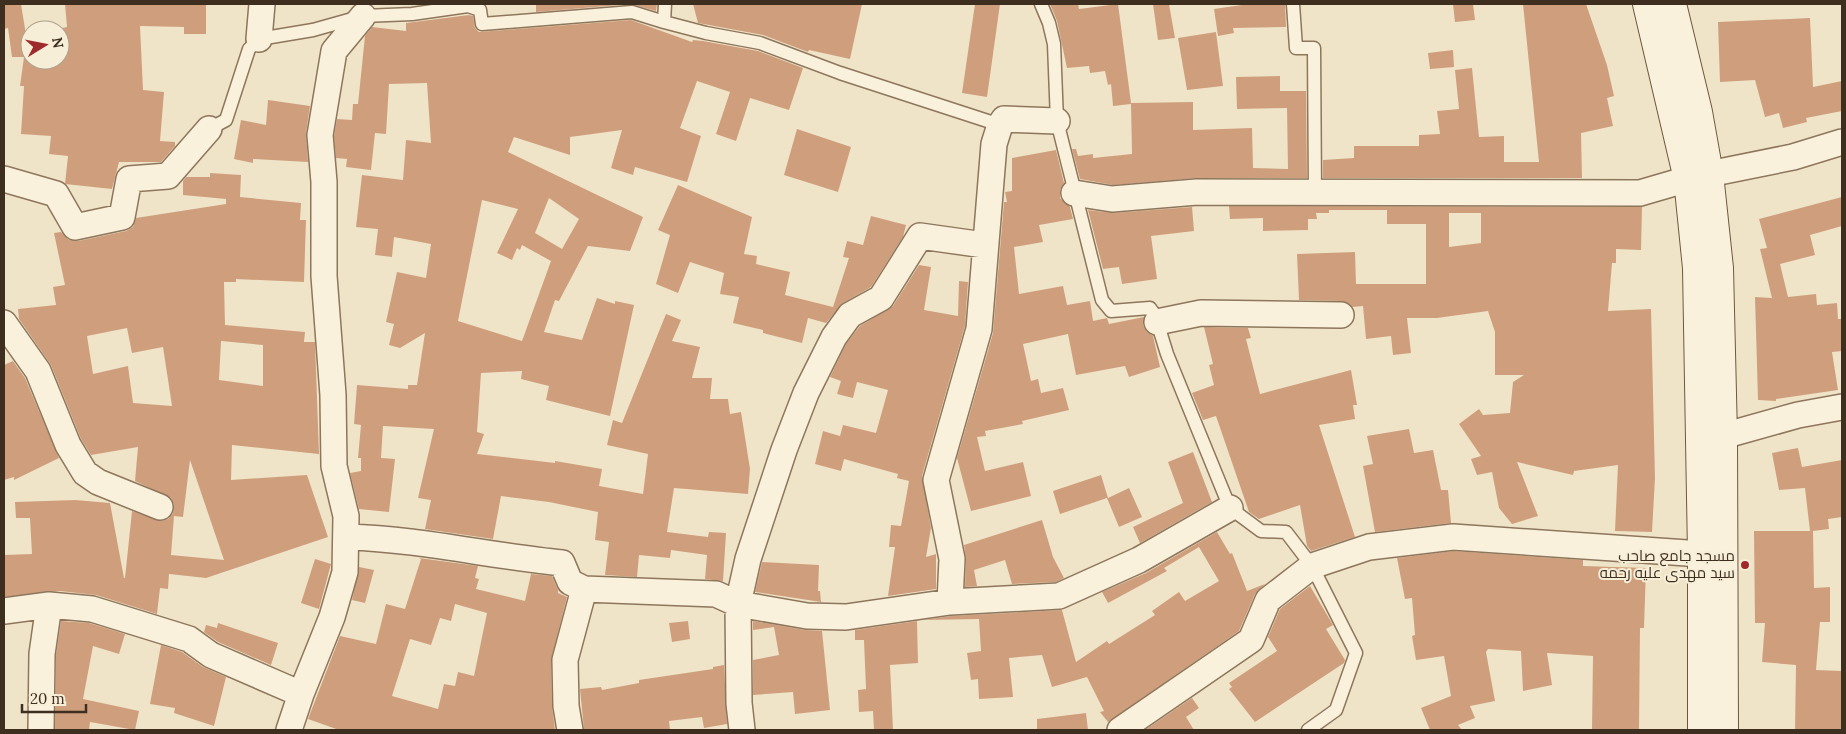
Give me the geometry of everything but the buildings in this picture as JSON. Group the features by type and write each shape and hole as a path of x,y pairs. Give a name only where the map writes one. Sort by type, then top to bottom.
{"main road":[{"path":"1647,4 1698,176 1719,268 1723,436 1724,730"},
{"path":"1672,4 1698,112 1697,268 1702,554 1702,730"}],"street":[{"path":"259,39 262,4"},
{"path":"289,730 301,694 332,617 345,572 348,537 346,516 334,466 333,395 324,276 324,182 320,136 334,51 363,16"},
{"path":"950,602 952,559 936,480 979,329 984,245 994,144 1004,119 1057,120"},
{"path":"4,179 56,194 74,227 122,217 129,179 168,176 209,129"},
{"path":"1074,193 1112,198 1198,192 1314,193 1426,191 1640,193 1698,176 1793,157 1842,142"},
{"path":"742,730 739,703 738,604 748,559 784,450 806,393 834,337 850,315 881,298 920,236 984,245"},
{"path":"1157,322 1201,313 1341,315"},
{"path":"4,323 38,371 68,445 85,473 98,482 160,507"},
{"path":"1723,436 1798,415 1842,407"},
{"path":"348,537 393,538 505,557 562,563 570,582 584,589 716,594 738,604 808,616 846,617 950,602 1059,596 1139,560 1230,508"},
{"path":"1120,730 1252,640 1268,600 1312,566 1369,547 1453,537 1702,554"},
{"path":"570,730 566,706 565,660 584,589"},
{"path":"4,611 49,604 92,609 189,640 211,655 301,694"},
{"path":"41,730 42,654 49,604"}],"lane":[{"path":"664,22 665,4"},
{"path":"1041,4 1049,23 1054,44 1057,120 1102,300 1111,310 1150,308 1155,315 1167,354 1230,508 1261,531 1286,532 1312,566 1356,653 1336,710 1308,730"},
{"path":"1294,4 1296,48 1314,48 1314,193"},
{"path":"209,129 226,120 249,49 259,39 312,30 363,16 412,14 468,6 480,10 482,24 632,12 706,33 760,43 840,73 1000,125"}],"place":[{"name":"مسجد جامع صاحب سید مهدی علیه رحمه","path":"1745,565"}]}
